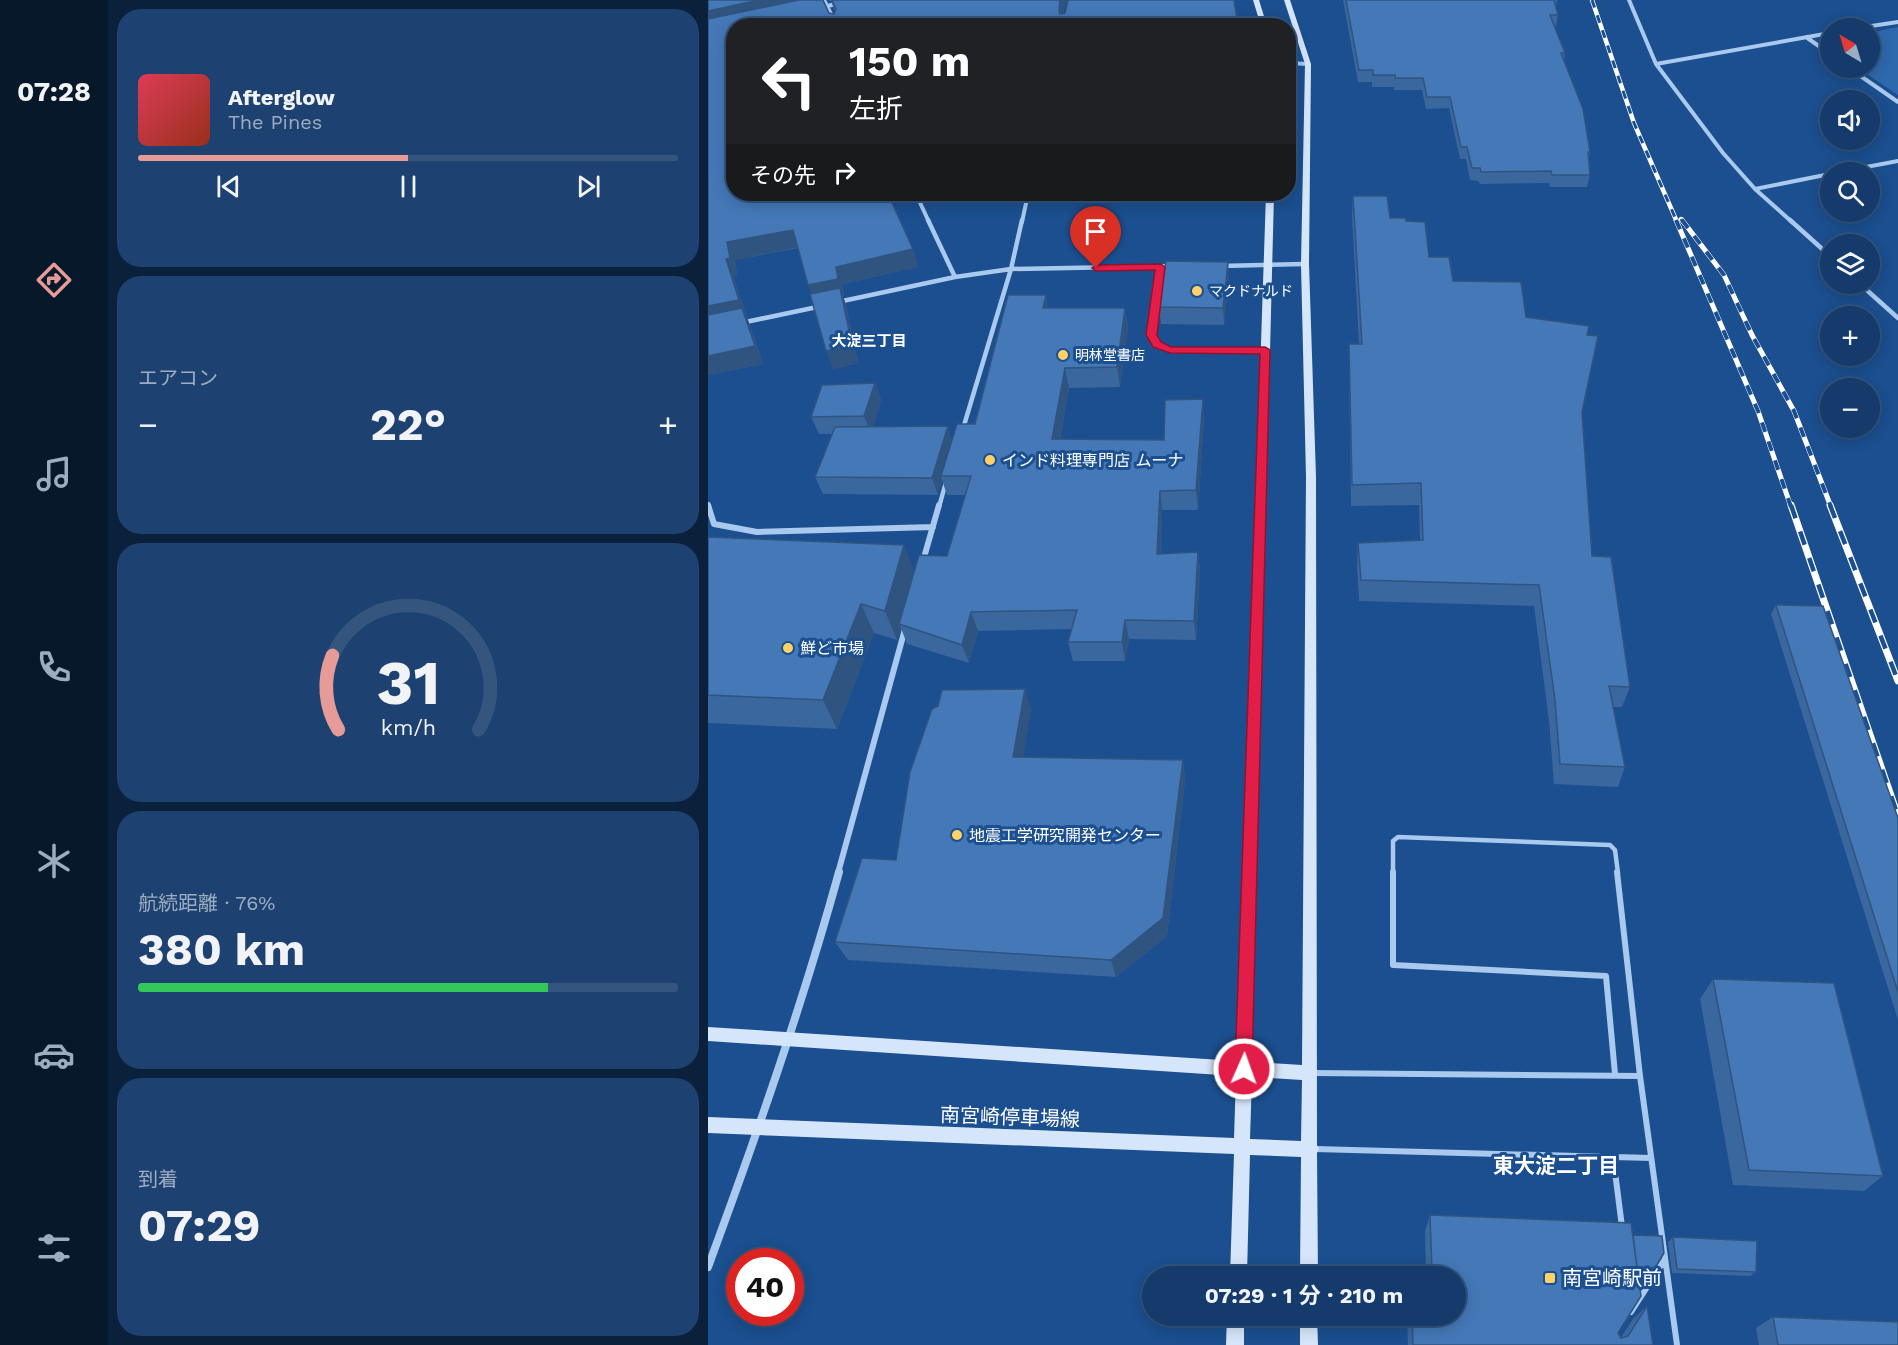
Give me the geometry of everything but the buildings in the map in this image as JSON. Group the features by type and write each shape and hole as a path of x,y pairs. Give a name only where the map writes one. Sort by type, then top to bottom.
{"street":[{"path":"824,0 833,18"},
{"path":"817,8 853,0"},
{"path":"1256,0 1262,18"},
{"path":"1287,0 1293,18"},
{"path":"1629,0 1656,64 1723,153 1755,189 1820,247"},
{"path":"1880,25 1898,22"},
{"path":"1296,27 1308,64 1305,264 1311,477 1310,1266"},
{"path":"1656,64 1820,35"},
{"path":"1806,37 1820,47"},
{"path":"1296,63 1308,64"},
{"path":"1863,78 1898,102"},
{"path":"1880,164 1898,161"},
{"path":"1755,189 1820,176"},
{"path":"918,201 955,277"},
{"path":"960,437 1011,269 1026,201"},
{"path":"1238,1266 1270,201"},
{"path":"1220,266 1305,264"},
{"path":"730,326 955,277 1011,269 1184,266"},
{"path":"1871,294 1898,318"},
{"path":"920,572 950,471"},
{"path":"708,504 714,524 757,532 933,526"},
{"path":"708,1267 759,1129 817,951 908,618"},
{"path":"708,1034 787,1041 1310,1073"},
{"name":"南宮崎停車場線","path":"708,1125 759,1129 1311,1149"},
{"path":"1235,1345 1236,1326"},
{"path":"1309,1326 1309,1345"}],"lane":[{"path":"1161,267 1151,335 1157,345 1170,350 1265,350"},
{"path":"1615,1074 1606,975 1393,965 1393,841 1398,837 1610,845 1615,850 1640,1076 1677,1345"},
{"path":"1310,1073 1640,1076"},
{"path":"1311,1149 1651,1158"},
{"path":"1613,1156 1623,1239"},
{"path":"1627,1318 1665,1259"},
{"path":"1631,1298 1632,1310"}],"shaded area":[{"path":"1898,27 1898,95 1873,78 1880,78 1880,31"}],"railway":[{"path":"1592,0 1634,123 1677,222"},
{"path":"1676,220 1758,411 1791,507"},
{"path":"1682,220 1724,275 1752,335 1794,411 1831,507"},
{"path":"1791,505 1898,816"},
{"path":"1830,505 1898,681"}],"place":[{"name":"マクドナルド","path":"1197,291"},
{"name":"明林堂書店","path":"1063,355"},
{"name":"インド料理専門店 ムーナ","path":"990,460"},
{"name":"鮮ど市場","path":"788,648"},
{"name":"地震工学研究開発センター","path":"957,835"},
{"name":"南宮崎駅前","path":"1550,1278"}],"district":[{"name":"大淀三丁目","path":"869,341"},
{"name":"東大淀二丁目","path":"1556,1166"}],"route":[{"path":"1096,268 1161,267 1151,335 1157,345 1170,350 1265,350 1244,1069"}]}
